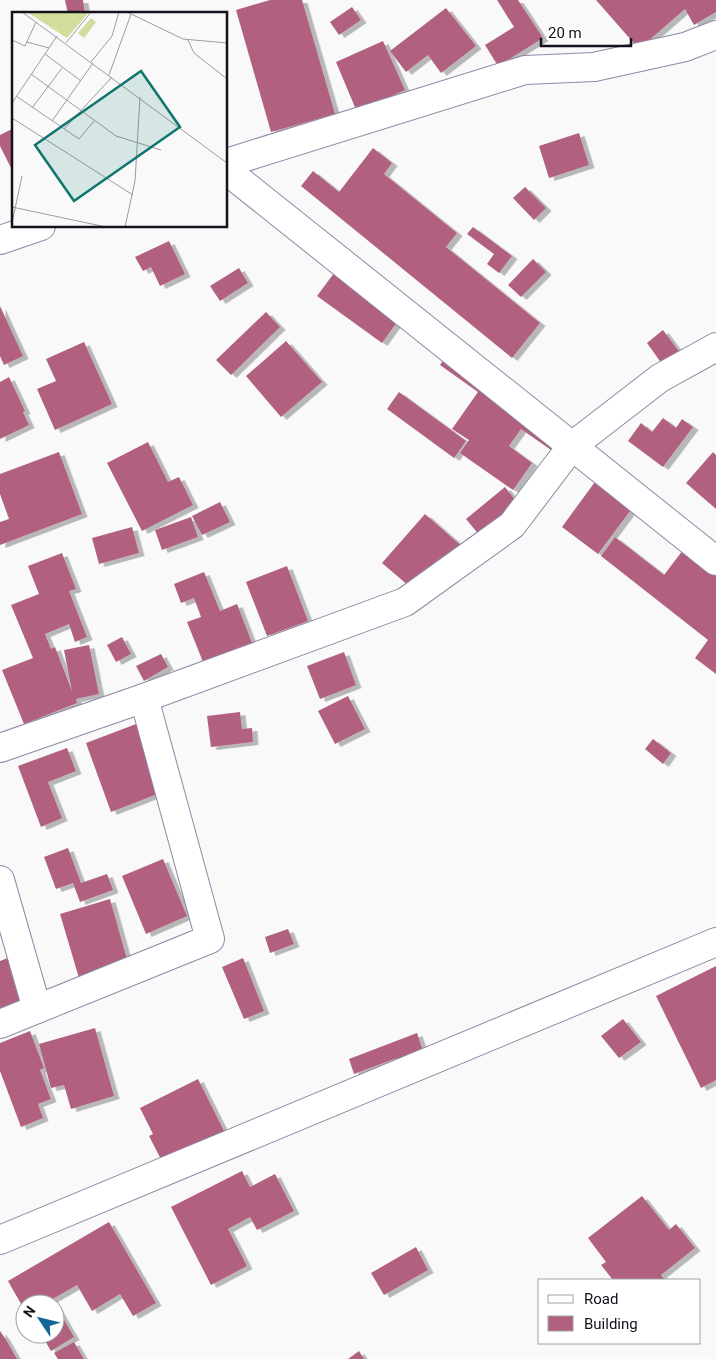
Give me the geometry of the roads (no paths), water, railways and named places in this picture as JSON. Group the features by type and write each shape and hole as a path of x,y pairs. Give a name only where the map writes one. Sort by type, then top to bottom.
{"street":[{"path":"228,162 525,70 594,67 685,48 716,35"},
{"path":"228,172 716,561"},
{"path":"0,240 35,228"},
{"path":"0,748 144,698 405,602 512,525 572,446 660,378 716,347"},
{"path":"0,1024 210,939 144,698"},
{"path":"0,880 37,1009"},
{"path":"0,1240 716,942"}]}
